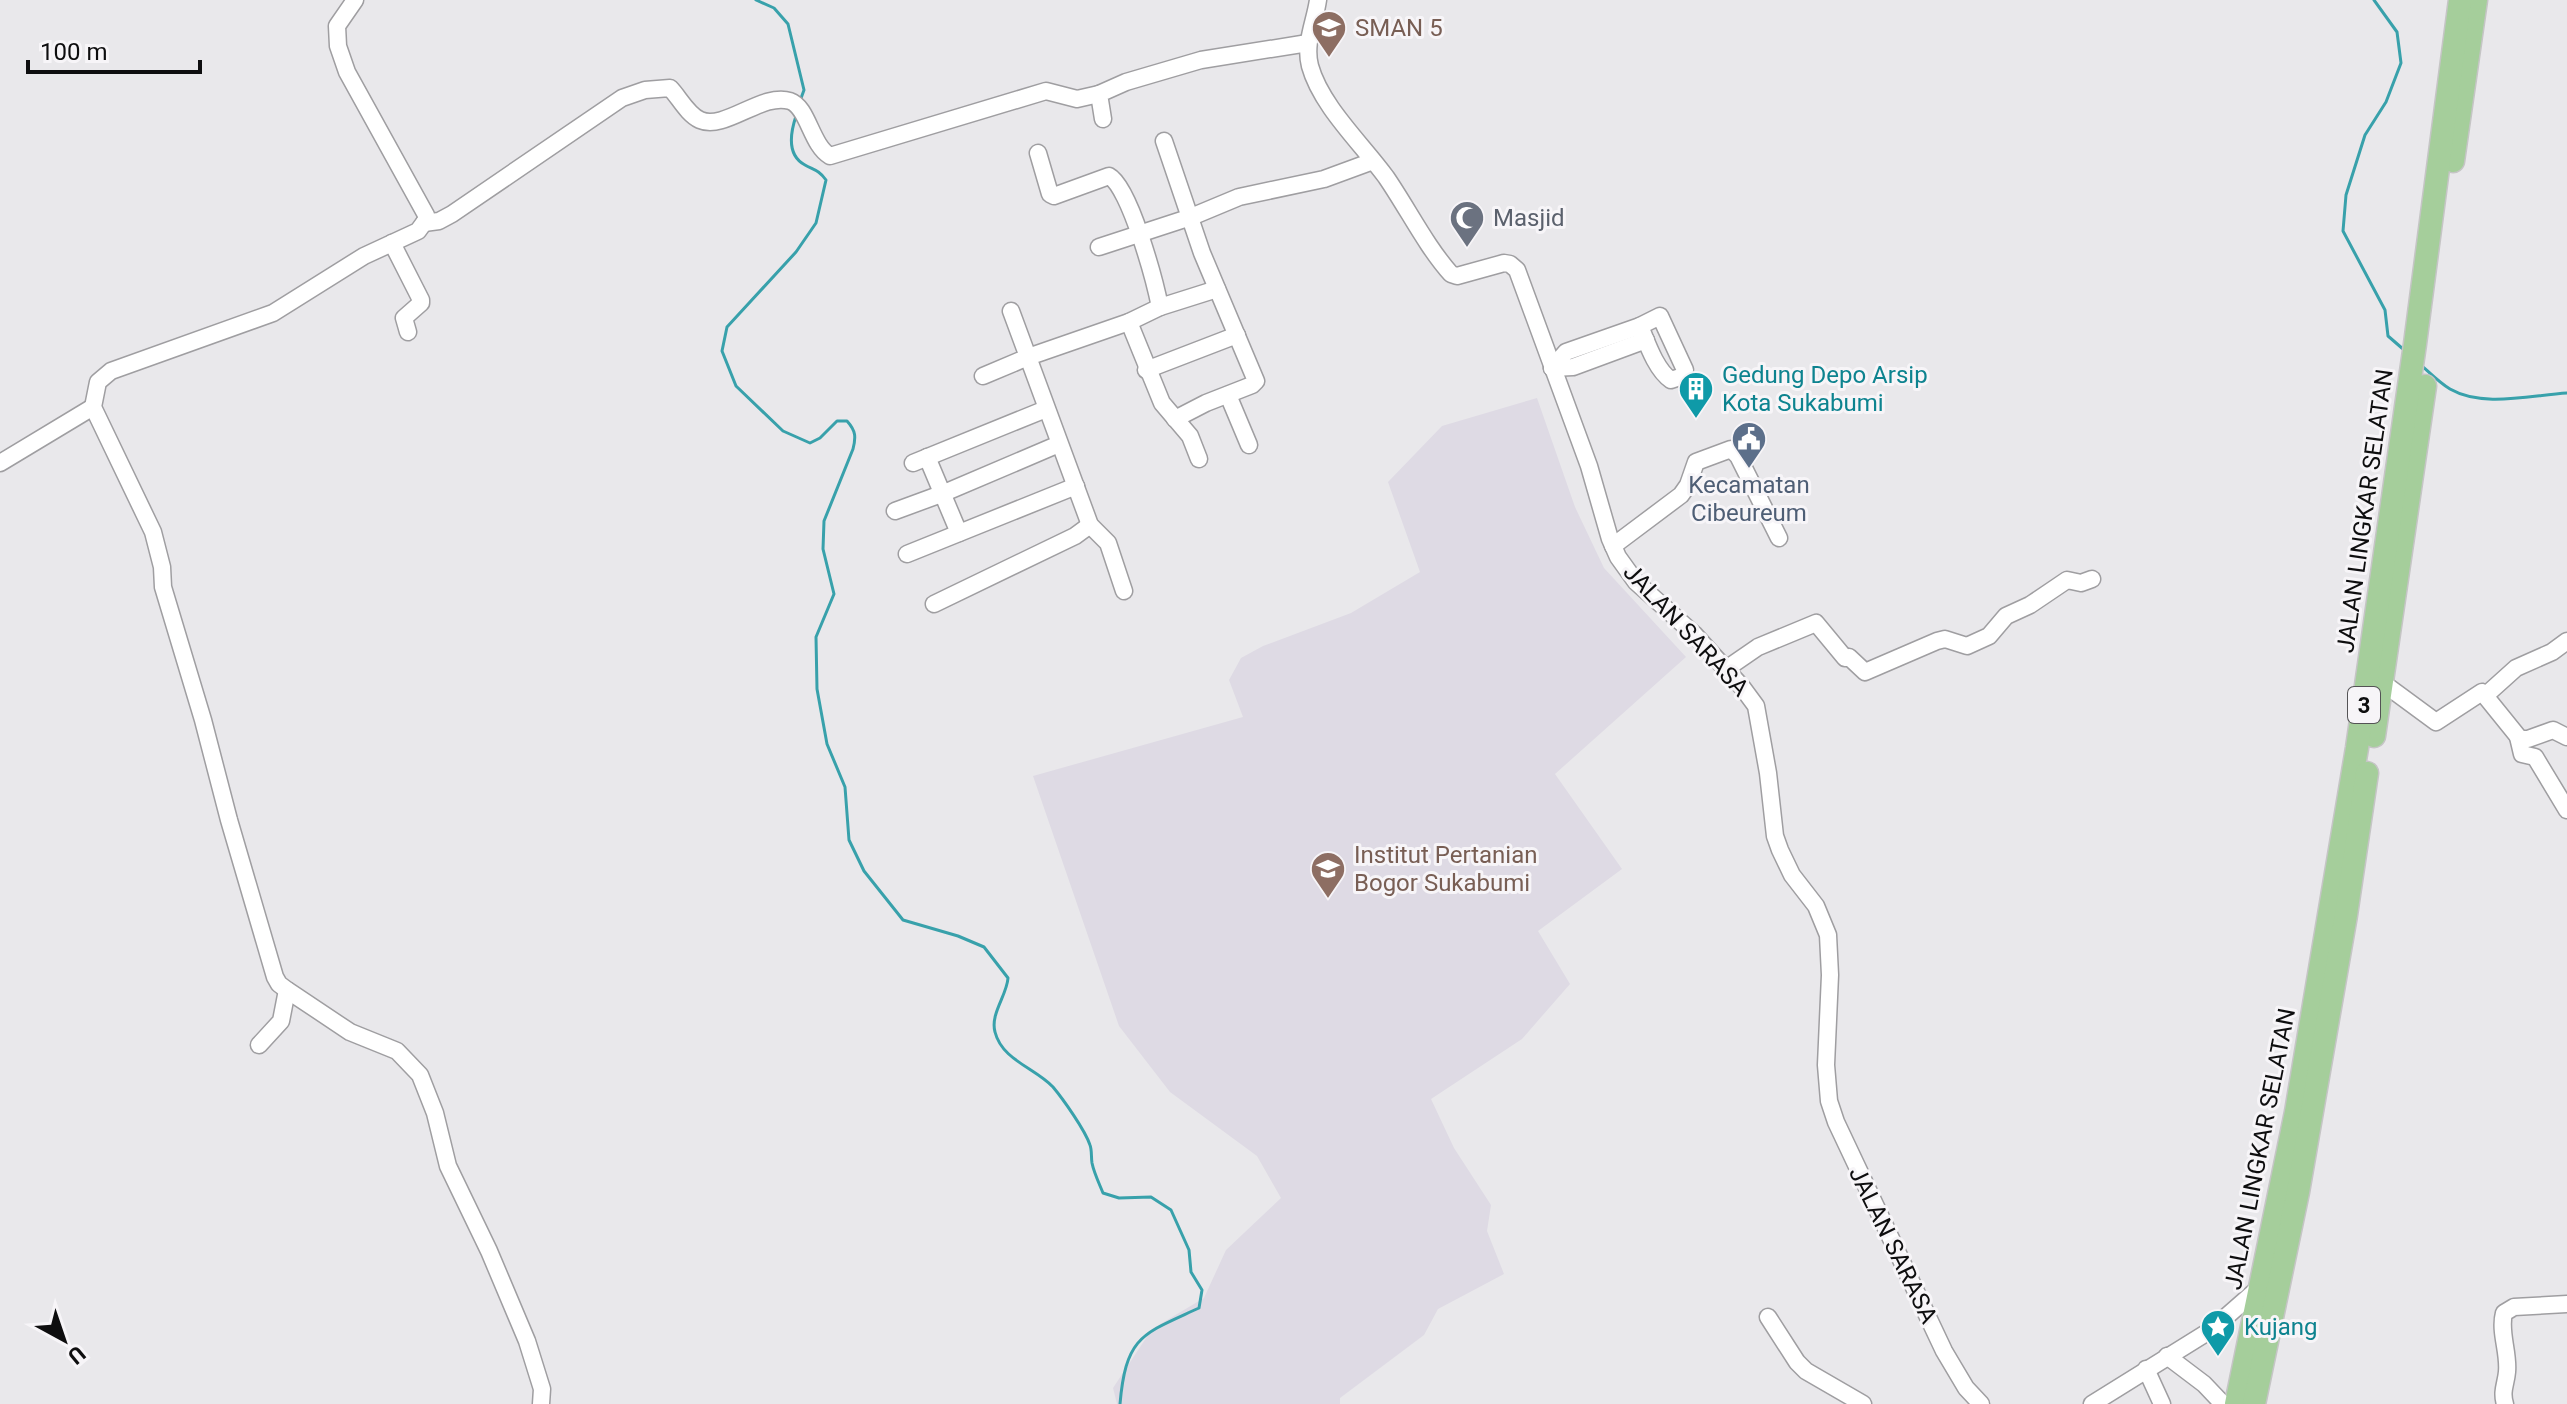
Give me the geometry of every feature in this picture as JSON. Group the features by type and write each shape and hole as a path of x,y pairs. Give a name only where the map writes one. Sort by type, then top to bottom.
{"main road":[{"name":"JALAN LINGKAR SELATAN","path":"2254,1404 2308,1135 2364,805 2375,682 2415,344 2460,0"},
{"name":"JALAN LINGKAR SELATAN","path":"2236,1404 2299,1096 2375,682 2476,0"}],"street":[{"path":"355,0 337,26 341,56 426,215 424,223 418,231 354,262 273,313 111,371 98,382 93,407 153,532 162,567 163,587 275,977 287,990 350,1032 397,1051 420,1075 435,1113 448,1166 489,1251 537,1370 542,1389 541,1404"},
{"name":"JALAN SARASA","path":"1318,0 1308,43 1316,79 1451,274 1457,276 1499,264 1514,266 1622,564 1636,582 1682,622 1756,706 1775,836 1785,862 1816,906 1828,935 1830,975 1826,1065 1829,1101 1836,1122 1944,1351 1971,1401"},
{"path":"424,223 439,221 452,214 622,98 645,90 670,88 699,120 707,121 774,100 788,101 801,110 815,139 830,156 1046,91 1077,99 1201,60 1308,43"},
{"path":"1099,94 1103,119"},
{"path":"1164,141 1202,253 1256,381 1175,419"},
{"path":"1038,153 1050,194 1054,196 1109,176 1114,179 1139,232 1160,307"},
{"path":"1099,247 1191,217 1239,197 1324,179 1373,161"},
{"path":"392,243 421,300 404,318 408,332"},
{"path":"983,376 1129,322 1160,307 1217,289"},
{"path":"1011,311 1090,525 1108,543 1124,591"},
{"path":"1129,322 1162,403 1190,436 1199,459"},
{"path":"1552,368 1573,367 1643,333"},
{"path":"1146,370 1237,335"},
{"path":"1228,395 1249,445"},
{"path":"0,463 93,407"},
{"path":"959,533 944,493 920,460 1046,409"},
{"path":"895,511 1059,444"},
{"path":"1613,546 1681,495 1696,462 1731,449 1738,456 1779,538"},
{"path":"907,554 1076,486"},
{"path":"934,604 1075,536 1090,525"},
{"path":"1726,669 1758,647 1816,623 1845,658 1849,657 1865,672 1945,639 1967,646 1989,636 2006,616 2030,605 2067,580 2081,583 2092,579"},
{"path":"2486,695 2516,668 2552,652 2567,641"},
{"path":"2375,682 2436,722 2480,693 2486,695 2518,737 2522,754 2535,757 2565,804"},
{"path":"2518,737 2528,739 2553,730 2567,737"},
{"path":"259,1045 281,1021 287,990"},
{"path":"2103,1401 2146,1369 2211,1330 2260,1287"},
{"path":"2505,1404 2502,1394 2507,1369 2502,1321 2504,1313 2514,1307 2567,1304"},
{"path":"1768,1317 1806,1371 1863,1404"},
{"path":"2167,1356 2204,1384 2223,1404"},
{"path":"2146,1369 2162,1404"},
{"path":"2261,1373 2267,1404"}],"shaded area":[{"name":"Institut Pertanian Bogor Sukabumi","path":"1537,398 1575,507 1604,568 1686,657 1555,774 1622,869 1538,931 1570,984 1522,1039 1431,1099 1454,1148 1491,1205 1487,1231 1504,1274 1438,1309 1424,1335 1340,1398 1340,1404 1117,1404 1113,1388 1152,1329 1204,1298 1226,1250 1281,1198 1257,1156 1170,1092 1119,1026 1033,776 1243,717 1229,680 1241,658 1263,646 1351,613 1420,572 1388,482 1442,426"}],"waterway":[{"path":"756,0 774,8 788,24 804,90 800,101"},
{"path":"2374,0 2397,32 2401,63 2386,102 2365,135 2346,195 2343,231 2385,310 2388,336 2403,349"},
{"path":"796,116 792,149 799,161 819,172 826,180 816,223 796,252 727,327 722,351 736,386 783,431 810,443 820,438 837,421 847,421 854,431 853,449 824,521 823,549 834,594 816,637 817,689 827,744 845,787 849,840 864,871 903,920 984,947 1008,978 994,1025 1004,1050 1046,1080 1068,1107 1090,1145 1093,1167 1103,1193 1119,1198 1151,1197 1171,1210 1189,1250 1191,1272 1202,1290 1199,1308 1164,1324 1141,1340 1127,1364 1120,1404"},
{"path":"2421,365 2450,389 2477,398 2507,399 2567,393"}],"place":[{"name":"SMAN 5","path":"1329,59"},
{"name":"Masjid","path":"1467,249"},
{"name":"Gedung Depo Arsip Kota Sukabumi","path":"1696,420"},
{"name":"Kecamatan Cibeureum","path":"1749,470"},
{"name":"Institut Pertanian Bogor Sukabumi","path":"1328,900"},
{"name":"Kujang","path":"2218,1358"}]}
